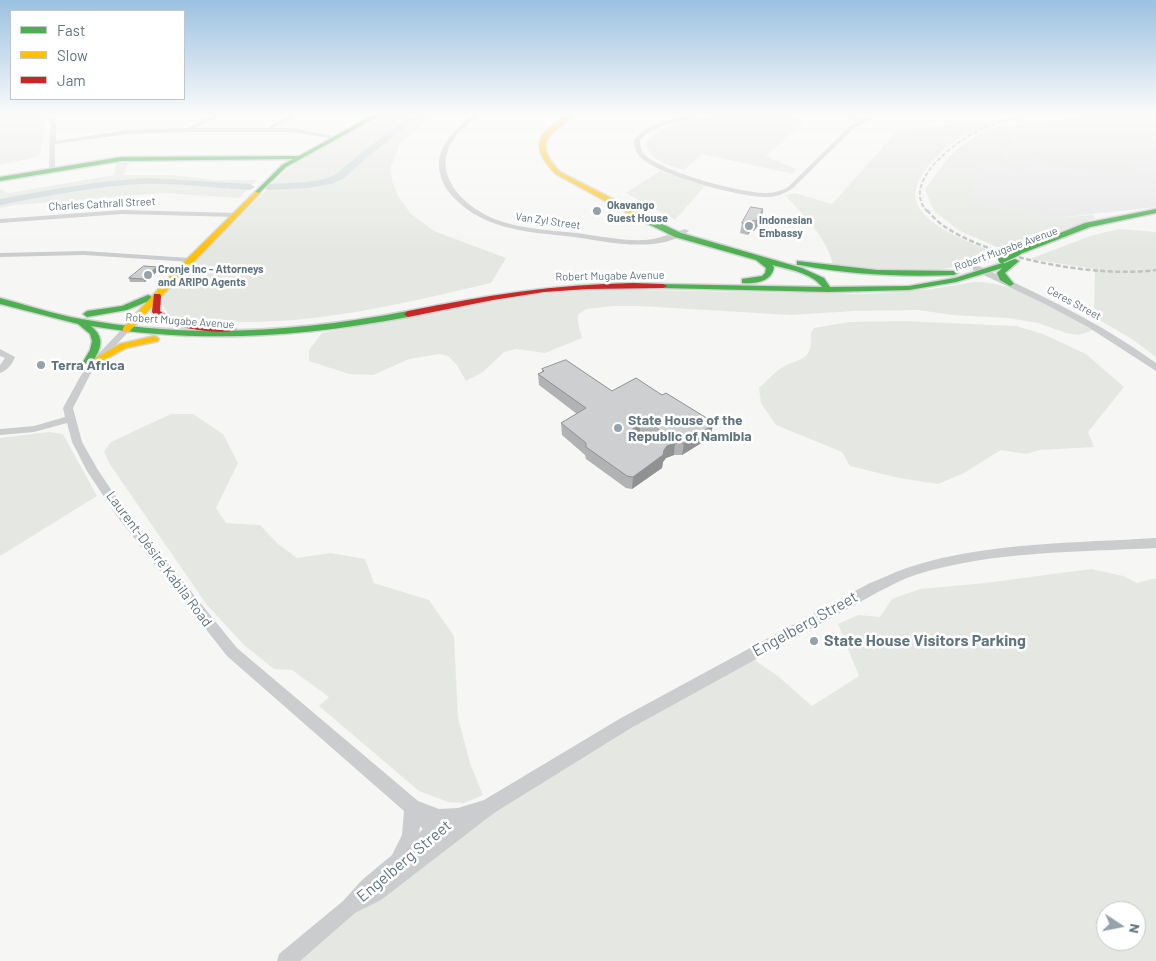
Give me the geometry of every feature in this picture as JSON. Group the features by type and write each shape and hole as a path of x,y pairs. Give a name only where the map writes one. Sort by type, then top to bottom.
{"main road":[{"path":"0,180 121,159 134,159"},
{"path":"127,325 152,297 284,166 294,159"},
{"path":"543,159 548,166 581,186 681,233 807,273 829,287"},
{"path":"554,159 567,172 681,233 826,269 903,276 954,273"},
{"name":"Robert Mugabe Avenue","path":"1015,258 1088,225 1156,211"},
{"name":"Robert Mugabe Avenue","path":"0,299 87,314 127,325 199,337 256,337 307,332 388,319 504,295 571,287 922,287 957,281 980,270 1106,227 1156,216"},
{"path":"774,256 824,276 829,287"},
{"path":"745,281 764,278 771,271 765,262 755,257"},
{"path":"1010,284 1003,278 1001,273 1015,258"},
{"name":"Robert Mugabe Avenue","path":"0,299 78,322 241,330 309,324 505,287 554,281 596,279 745,281 829,287 900,282 980,270"},
{"path":"87,314 124,308 152,297"},
{"path":"152,297 156,312 163,319 241,330"},
{"path":"78,322 92,329 98,339 98,346 91,362"},
{"path":"91,362 108,352 134,342 163,338 199,337"}],"street":[{"path":"52,159 52,170"},
{"name":"Van Zyl Street","path":"443,159 442,172 444,181 462,203 474,212 497,222 524,230 638,243 663,240 681,233"},
{"path":"648,159 671,170 730,190 764,195 783,192 790,188 820,159"},
{"name":"Charles Cathrall Street","path":"0,221 122,212 236,215"},
{"path":"0,254 84,253 190,260"},
{"name":"Ceres Street","path":"980,270 1083,318 1130,348 1156,368"},
{"path":"0,432 34,429 69,414 72,387 91,362 127,325"},
{"path":"0,352 10,357 9,361 0,370"},
{"name":"Laurent-Désiré Kabila Road","path":"69,414 76,442 120,512 190,603 226,645 443,834"},
{"name":"Engelberg Street","path":"286,961 350,907 368,886 392,866 635,718 875,587 907,574 991,555 1037,550 1156,543"},
{"name":"Engelberg Street","path":"350,907 375,894 443,834 460,814 488,806"},
{"path":"392,866 406,847 410,837 413,808"},
{"name":"Laurent-Désiré Kabila Road","path":"413,808 439,818 460,814"}],"shaded area":[{"path":"0,159 30,159 0,165"},
{"path":"302,159 394,159 391,167 392,181 398,196 411,214 434,231 506,258 491,283 389,306 286,321 191,321 173,318 164,307 160,296 292,166"},
{"path":"656,159 697,159 684,170"},
{"path":"724,159 773,159 796,169 793,174"},
{"path":"872,159 935,159 917,186 916,196 918,205 924,214 942,229 999,254 965,265 932,271 856,269 833,265 826,245 820,236 785,195 795,193 832,204"},
{"path":"948,159 1006,159 1028,170 982,166 969,202 1056,218 1093,215 1095,218 1004,250 960,231 934,211 925,190"},
{"path":"1006,159 1156,159 1156,207 1056,218 969,202 982,166 1026,169"},
{"path":"1037,159 1124,159 1136,172 1042,166"},
{"path":"116,163 129,163 123,175 172,175 213,180 257,180 239,198 163,193 16,205 0,208 0,189 9,193 114,175"},
{"path":"660,171 705,186 675,220 626,193"},
{"path":"1119,229 1156,232 1156,357 1132,339 1094,317 1095,269 1030,259 1090,236"},
{"path":"974,282 1005,286 1020,291 1052,306 1093,330 1079,335 1066,333 1038,323 1008,318 953,315 918,310 854,311 791,315 613,306 586,309 578,315 582,338 545,353 516,349 504,352 483,372 466,381 457,365 448,356 439,354 409,359 373,375 349,374 309,361 309,350 322,333 504,299 581,289 868,294 932,289"},
{"path":"904,321 1016,326 1043,334 1086,354 1124,387 1088,432 1094,447 1040,450 1026,454 1001,450 964,473 938,484 899,478 850,466 842,452 776,425 761,403 759,388 780,369 805,357 810,349 811,333 814,328 849,322"},
{"path":"171,414 193,414 223,434 238,463 216,508 226,523 260,525 278,544 297,558 331,553 365,559 374,583 429,600 454,636 458,718 471,766 483,795 464,803 448,802 419,791 319,706 329,697 292,670 274,669 244,645 207,605 109,463 104,451 111,442"},
{"path":"49,432 63,434 97,496 0,556 0,438"},
{"path":"1091,569 1123,576 1137,583 1156,578 1156,961 286,961 488,807 752,658 779,677 812,706 859,676 838,624 858,615 880,617 892,599 920,589 985,583"}],"building":[{"path":"751,207 763,209 756,221 753,220 750,224 742,223"},
{"path":"144,266 157,267 143,279 129,278"},
{"name":"State House of the Republic of Namibia","path":"566,360 612,391 636,378 662,395 666,393 713,422 711,424 713,425 684,443 675,443 667,446 663,455 633,477 627,476 586,447 586,443 561,423 586,408 538,374 544,371 542,369","holes":["640,425 655,426 665,435 656,441 641,442 634,438 630,431"]}],"waterway":[{"path":"268,187 327,182 339,177 360,159"},
{"path":"0,202 83,187 124,182 166,181 250,187"}],"railway":[{"path":"928,212 921,201 920,189 925,177 939,159"},
{"path":"927,210 941,224 961,236 1014,256 1044,263 1105,271 1132,272 1156,270"}],"traffic: fast":[{"path":"0,179 121,159 134,159"},
{"path":"257,193 284,166 297,159"},
{"path":"1017,252 1088,225 1156,211"},
{"path":"649,221 678,235 799,270 821,280 828,290"},
{"path":"1002,259 1017,252"},
{"path":"745,281 764,278 769,274 770,267 759,259"},
{"path":"663,286 828,290 909,288 956,280 1015,261"},
{"path":"800,263 819,267 877,273 954,273"},
{"path":"1010,284 1003,278 1001,273 1012,263"},
{"path":"87,314 124,308 148,298"},
{"path":"0,301 81,322 122,329 204,335 286,332 326,328 408,314"},
{"path":"82,324 93,332 97,341 95,350 88,362"}],"traffic: slow":[{"path":"546,159 558,173 649,221"},
{"path":"126,330 180,271 257,193"},
{"path":"94,362 123,346 155,339"}],"traffic: jam":[{"path":"408,314 493,297 559,288 663,286"},
{"path":"157,296 156,312 172,322 182,325 232,329"}],"place":[{"name":"Okavango Guest House","path":"597,211"},
{"name":"Indonesian Embassy","path":"749,226"},
{"name":"Cronje Inc - Attorneys and ARIPO Agents","path":"148,275"},
{"name":"Terra Africa","path":"41,365"},
{"name":"State House of the Republic of Namibia","path":"618,428"},
{"name":"State House Visitors Parking","path":"814,641"}]}
